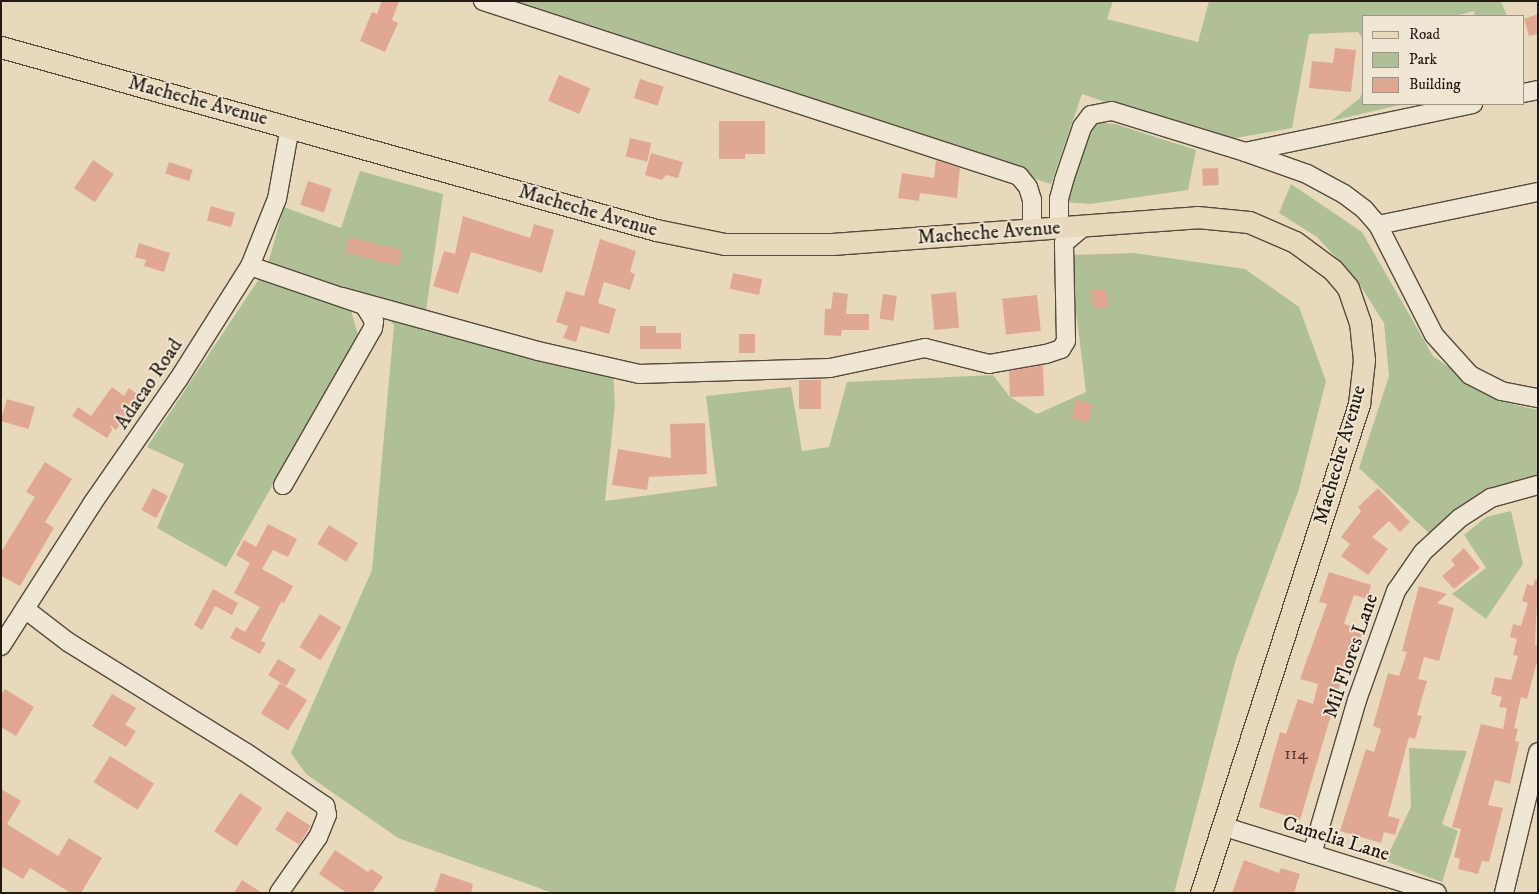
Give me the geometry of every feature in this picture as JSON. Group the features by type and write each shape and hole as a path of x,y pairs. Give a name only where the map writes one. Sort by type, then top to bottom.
{"main road":[{"name":"Macheche Avenue","path":"1,47 656,230 725,244 793,246 1197,217 1249,222 1295,242 1333,270 1348,288 1360,322 1364,360 1359,404 1201,893"}],"street":[{"path":"483,1 1019,176 1028,187 1032,200 1032,230"},
{"path":"1524,93 1538,90"},
{"path":"1244,152 1467,105"},
{"path":"1059,228 1059,199 1064,180 1082,126 1090,115 1112,111 1244,152 1307,174 1344,194 1378,225 1434,335 1470,375 1500,391 1538,398"},
{"name":"Adacao Road","path":"1,646 178,380 250,266 277,199 290,127"},
{"path":"1378,225 1538,192"},
{"path":"250,266 342,296 538,351 639,374 830,368 925,348 989,364 1046,354 1061,349 1066,341 1064,243 1084,226"},
{"path":"283,485 373,328 369,309 342,296"},
{"name":"Mil Flores Lane","path":"1312,854 1357,700 1396,590 1423,552 1460,518 1491,498 1538,485"},
{"path":"25,609 68,642 239,748 325,806 327,815 318,837 279,893"},
{"path":"1504,893 1538,752"},
{"name":"Camelia Lane","path":"1222,826 1437,893"}],"green space":[{"path":"481,1 1113,1 1107,19 1198,42 1209,1 1501,1 1507,15 1475,15 1474,11 1459,15 1362,15 1362,38 1358,32 1309,34 1292,128 1219,141 1082,94 1051,184"},
{"path":"1362,93 1362,105 1400,105 1331,121 1360,98"},
{"path":"1091,122 1115,124 1196,150 1188,190 1090,204 1065,202"},
{"path":"360,171 443,194 423,331 567,357 613,370 615,404 605,501 717,486 706,396 791,387 802,451 829,447 847,382 993,375 1010,397 1037,414 1086,392 1069,255 1134,253 1245,269 1299,307 1326,381 1299,489 1236,659 1174,893 553,893 398,838 306,774 291,753 372,570 394,325 371,301 346,293 358,335 226,567 157,528 184,464 147,447 267,267 284,207 341,228"},
{"path":"1291,184 1362,232 1433,356 1498,401 1538,410 1538,475 1430,534 1359,468 1389,376 1384,323 1356,279 1317,237 1279,213"},
{"path":"1511,511 1523,564 1486,619 1452,594 1486,568 1464,535 1486,517"},
{"path":"1409,748 1467,751 1442,824 1458,831 1442,882 1385,861 1411,807"}],"building":[{"path":"382,1 399,1 392,20 398,23 385,52 360,41 372,12 377,14"},
{"path":"1538,14 1538,34 1529,36 1524,19"},
{"path":"1335,48 1356,50 1351,92 1309,88 1312,61 1333,63"},
{"path":"559,75 590,88 579,114 548,101"},
{"path":"640,79 664,87 658,106 634,98"},
{"path":"719,121 765,121 765,154 745,154 745,159 719,159"},
{"path":"630,138 651,143 647,161 626,157"},
{"path":"651,153 683,162 678,178 666,175 662,180 645,175"},
{"path":"93,160 114,174 95,202 74,188"},
{"path":"936,160 960,168 957,198 920,193 919,201 898,198 902,173 934,178"},
{"path":"169,162 193,170 189,181 165,173"},
{"path":"1218,168 1219,185 1203,186 1202,169"},
{"path":"308,181 332,189 324,213 300,205"},
{"path":"211,206 235,213 231,227 207,220"},
{"path":"463,216 530,238 534,224 554,230 542,273 471,252 458,294 433,286 444,251 455,254"},
{"path":"349,237 402,250 398,266 345,253"},
{"path":"600,239 636,251 630,272 635,274 630,290 604,282 598,303 616,309 609,334 581,326 576,342 563,338 568,326 556,322 566,291 584,296"},
{"path":"139,243 170,253 164,272 144,266 146,260 135,257"},
{"path":"733,273 762,279 759,295 730,289"},
{"path":"1106,289 1108,307 1093,308 1091,291"},
{"path":"833,292 848,294 846,314 869,314 869,330 842,330 841,336 824,335 825,309 831,309"},
{"path":"956,292 959,328 934,330 931,294"},
{"path":"883,294 897,296 893,321 880,319"},
{"path":"1037,295 1041,331 1006,334 1002,299"},
{"path":"640,326 656,326 656,333 681,333 681,349 640,349"},
{"path":"739,334 755,334 755,353 739,353"},
{"path":"1043,365 1044,396 1010,397 1009,371"},
{"path":"799,380 821,380 821,409 799,409"},
{"path":"112,387 124,396 129,388 141,397 116,430 110,425 112,430 107,438 72,416 78,407 91,416"},
{"path":"7,399 35,407 29,429 1,421"},
{"path":"1076,400 1093,404 1088,422 1072,419"},
{"path":"705,423 707,474 649,477 647,490 612,485 618,449 671,458 670,424"},
{"path":"45,462 72,479 45,522 54,528 20,586 1,576 1,552 35,497 26,492"},
{"path":"153,488 168,496 156,518 141,510"},
{"path":"1378,488 1410,522 1400,532 1389,521 1372,537 1388,549 1368,575 1341,556 1350,544 1341,537 1361,511 1358,507"},
{"path":"268,524 297,539 288,557 273,550 262,569 293,586 284,603 281,602 261,641 266,643 260,654 230,638 236,627 245,632 260,607 234,593 250,563 236,555 244,540 256,547"},
{"path":"329,525 358,543 346,562 317,544"},
{"path":"1464,548 1480,568 1454,589 1442,576 1455,565 1451,560"},
{"path":"1329,572 1371,585 1367,599 1354,595 1344,624 1364,630 1353,663 1347,661 1300,820 1259,807 1280,732 1286,734 1298,699 1313,704 1318,684 1300,679 1327,604 1319,602"},
{"path":"1535,579 1538,580 1535,645 1538,646 1538,658 1527,699 1521,697 1514,728 1518,729 1515,741 1519,742 1510,784 1495,780 1488,805 1503,808 1489,862 1482,861 1478,874 1458,869 1460,859 1454,857 1461,829 1452,827 1481,724 1503,729 1507,708 1499,707 1502,697 1491,694 1495,677 1511,680 1518,656 1513,655 1517,639 1510,637 1513,624 1521,626 1528,603 1522,601 1527,584 1533,586"},
{"path":"1419,586 1447,594 1437,603 1454,608 1439,661 1424,657 1418,679 1427,681 1417,715 1422,716 1415,739 1409,737 1388,816 1400,819 1395,835 1384,832 1381,843 1340,831 1366,749 1374,752 1381,729 1373,726 1388,673 1399,676 1407,652 1402,651"},
{"path":"213,589 238,603 232,615 215,606 202,630 194,625"},
{"path":"320,614 341,627 321,660 299,647"},
{"path":"278,659 296,670 286,686 268,675"},
{"path":"280,683 307,700 288,730 261,714"},
{"path":"5,689 34,707 16,736 1,727 1,695"},
{"path":"112,694 136,708 125,725 136,731 126,747 92,726"},
{"path":"110,756 154,784 138,810 94,782"},
{"path":"1,789 21,801 7,824 58,856 69,838 102,858 81,893 71,893 30,868 23,879 1,866"},
{"path":"240,793 262,808 237,846 214,831"},
{"path":"287,811 311,826 299,844 275,830"},
{"path":"335,850 368,872 371,869 383,877 372,893 347,893 319,874"},
{"path":"1244,860 1279,873 1281,868 1300,874 1294,893 1232,893"},
{"path":"441,873 473,884 471,893 434,893"},
{"path":"242,880 262,893 234,893"}]}
